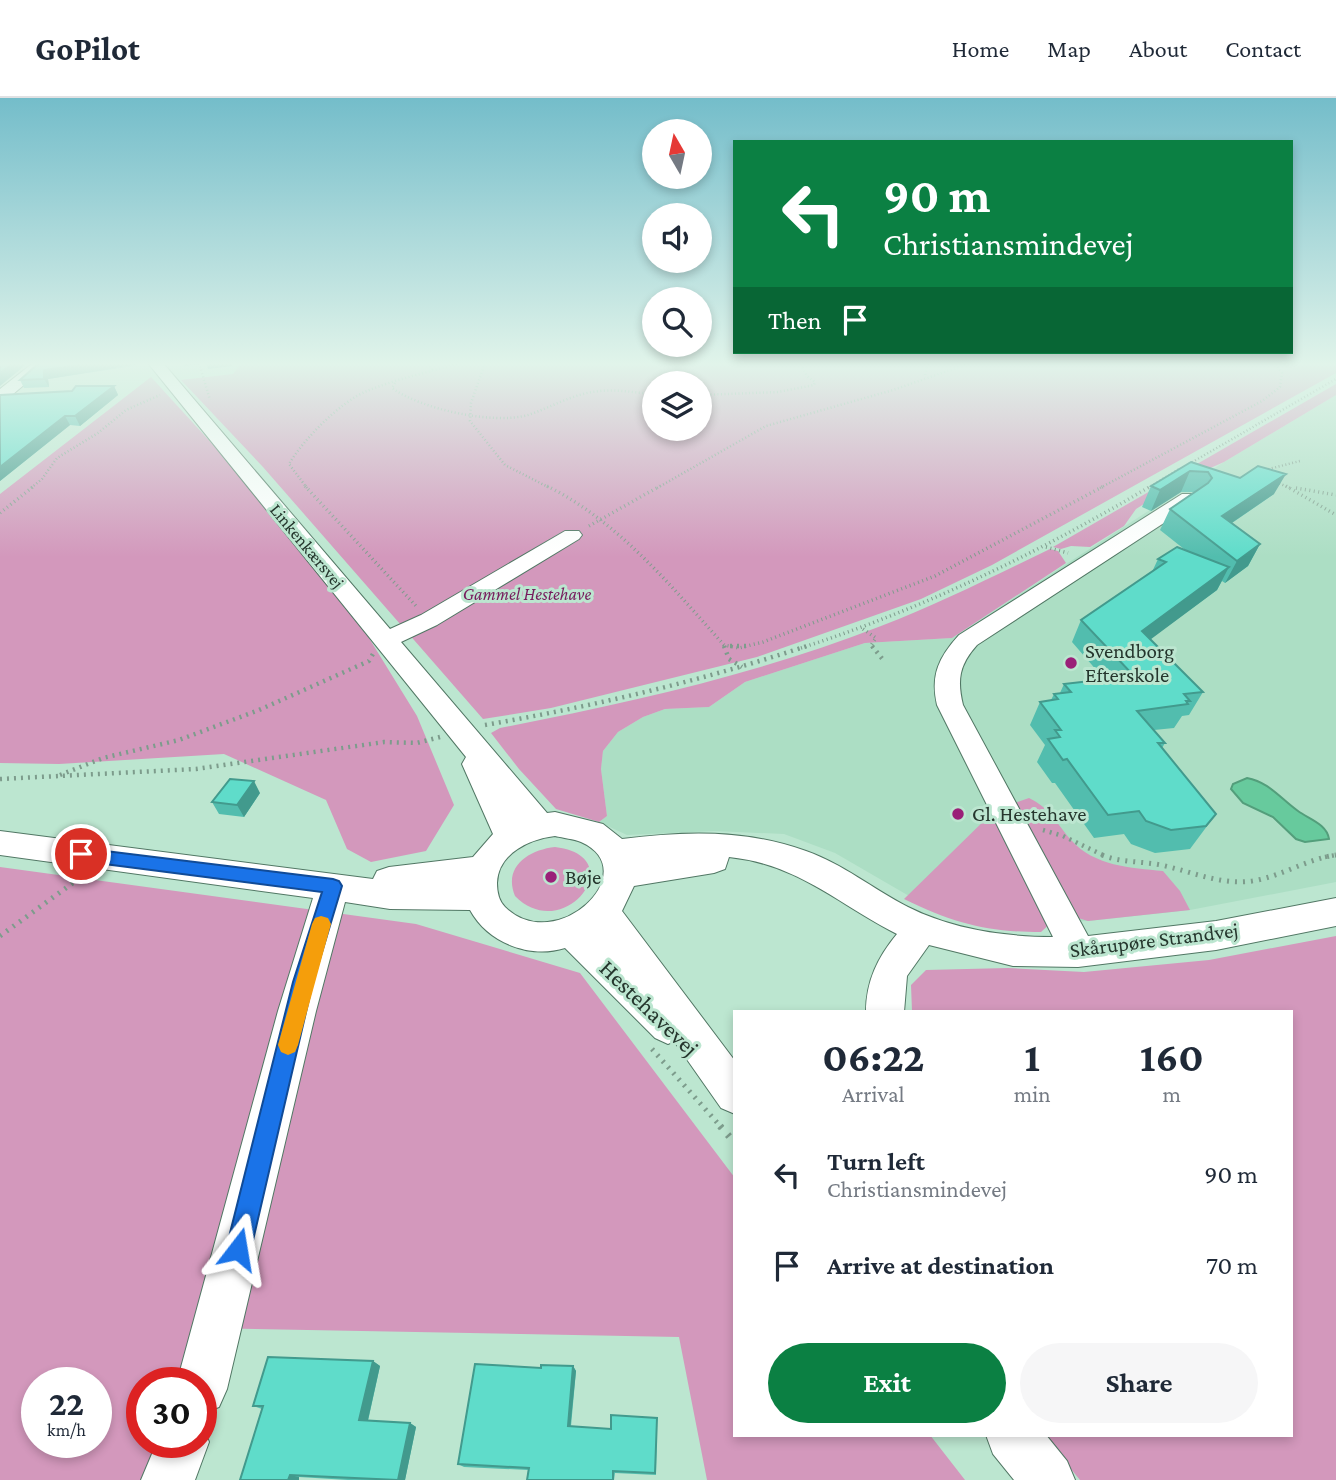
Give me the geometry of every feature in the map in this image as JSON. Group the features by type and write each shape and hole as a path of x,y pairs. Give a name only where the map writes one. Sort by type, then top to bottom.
{"street":[{"name":"Linkenkærsvej","path":"209,427 460,729 525,832"},
{"path":"1078,953 950,705 945,688 946,672 952,656 968,640 1189,498"},
{"path":"385,640 429,620 572,535"},
{"path":"555,824 584,828 607,842 618,864 617,895 604,913 572,932 545,937 523,934 503,926 489,914 482,883 489,857 525,832 555,824"},
{"path":"0,843 390,895 482,883"},
{"name":"Skårupøre Strandvej","path":"618,864 719,860 821,871 888,913 922,928 996,948 1078,953 1183,941 1336,912"},
{"path":"207,1367 303,982 333,886"},
{"name":"Hestehavevej","path":"604,913 730,1089"},
{"path":"885,1010 883,991 887,974 922,928"},
{"name":"Hestehavevej","path":"572,932 730,1089"},
{"path":"1014,1437 1048,1480"},
{"path":"168,1480 177,1458"}],"path":[{"path":"0,513 42,480 57,458 104,427"},
{"path":"320,427 297,450 289,464 297,477 429,620"},
{"path":"473,427 505,465 579,502 598,521 641,553 724,645 729,659 742,667"},
{"path":"572,535 763,427"},
{"path":"724,645 739,648 763,642 936,576 1213,427"},
{"path":"0,779 196,769 384,743 400,742 414,746 460,729 519,720 742,667 862,629 1045,546 1251,427"},
{"path":"1263,471 1300,461"},
{"path":"1271,480 1305,491 1336,495"},
{"path":"1292,486 1336,515"},
{"path":"862,629 876,638 871,645 884,661"},
{"path":"55,777 103,758 179,740 271,705 369,661 385,640"},
{"path":"1015,828 1055,832 1117,860 1163,865 1195,876 1222,881 1245,882 1269,878 1326,856 1336,855"},
{"path":"0,936 107,858"},
{"path":"643,1038 733,1141"}],"shaded area":[{"name":"Svendborg Efterskole","path":"1282,427 1336,427 1336,882 1190,910 1088,921 981,924 916,900 835,853 784,834 714,831 627,835 599,822 607,816 601,769 603,751 618,732 643,717 665,709 709,707 745,682 865,643 952,638"},
{"path":"1247,778 1268,787 1317,822 1325,829 1329,839 1305,842 1296,839 1273,817 1243,803 1231,789 1233,784"}],"green space":[{"path":"86,427 197,427 237,471 364,630 417,716 454,805 426,851 371,862 347,849 326,800 224,754 59,764 0,763 0,494"},
{"name":"Gammel Hestehave","path":"226,427 642,427 642,441 712,441 712,427 1238,427 992,565 921,599 757,657 551,708 483,719"},
{"path":"1260,427 1282,427 1224,462 1181,481 1155,497 1136,509 1124,526 1090,547 1053,547"},
{"path":"1050,549 1058,551 1066,563 952,638 865,643 745,682 709,707 665,709 643,717 618,732 603,751 601,769 607,816 599,822 556,809 519,769 491,733 500,728 693,686 788,659 902,617"},
{"path":"1029,798 1048,811 1071,840 1091,855 1114,864 1163,871 1180,891 1190,910 1088,921 1078,918 1012,804"},
{"path":"994,811 1054,920 1041,932 986,928 955,920 904,899"},
{"path":"555,847 578,854 589,865 590,880 583,894 570,905 553,911 534,909 515,896 512,877 520,862 527,856"},
{"path":"0,867 416,924 580,973 733,1175 733,1437 932,1437 965,1480 707,1480 679,1337 203,1328 187,1367 126,1367 126,1458 152,1458 143,1480 0,1480"},
{"path":"1336,936 1336,1480 1080,1480 1045,1437 1293,1437 1293,1010 912,1010 911,985 926,970 1008,968 1084,972 1209,960"}],"building":[{"path":"0,427 50,427 0,467"},
{"path":"1191,462 1240,478 1258,466 1286,474 1222,516 1260,544 1237,561 1170,509 1208,483 1212,478 1208,472 1190,471 1160,490 1151,486"},
{"path":"1177,547 1229,567 1142,631 1203,692 1184,694 1190,701 1186,701 1188,704 1137,711 1165,743 1158,743 1216,814 1206,826 1171,830 1146,821 1139,811 1108,815 1067,759 1063,760 1048,739 1060,737 1055,730 1061,730 1040,702 1058,699 1054,694 1071,692 1064,684 1134,676 1081,620 1166,562 1158,559"},
{"path":"230,779 254,781 237,805 212,802"},
{"path":"268,1357 373,1361 359,1420 410,1423 398,1480 290,1475 288,1480 240,1480 263,1406 253,1406"},
{"path":"475,1364 541,1368 541,1365 573,1366 568,1426 611,1429 611,1415 657,1418 655,1473 613,1471 613,1480 527,1480 529,1468 458,1464"}],"slow traffic":[{"path":"288,1045 303,982 321,924"}],"place":[{"name":"Svendborg Efterskole","path":"1071,663"},
{"name":"Gl. Hestehave","path":"958,814"},
{"name":"Bøje","path":"551,877"}],"route":[{"path":"81,854 333,886 303,982 238,1249"}]}
